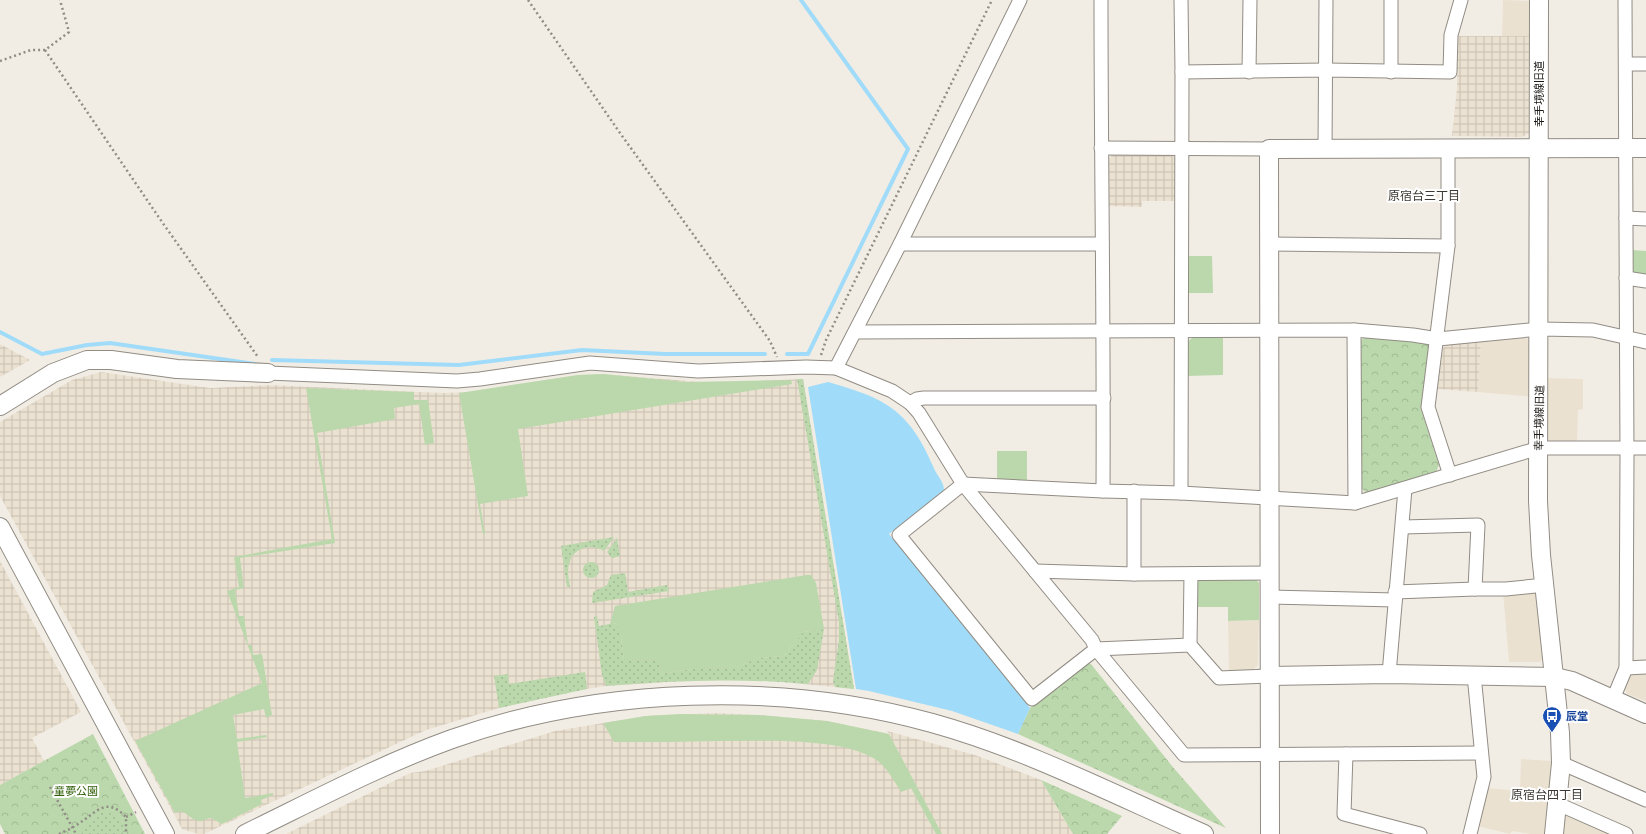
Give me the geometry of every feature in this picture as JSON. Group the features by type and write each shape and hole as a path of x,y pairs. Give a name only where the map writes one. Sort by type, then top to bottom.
{"street":[{"path":"836,368 900,244 1020,0"},
{"path":"1101,0 1101,148 1104,332 1103,491"},
{"path":"1181,0 1181,493"},
{"path":"1249,72 1250,0"},
{"path":"1325,150 1326,0"},
{"path":"1391,0 1391,72"},
{"path":"1182,72 1326,70 1450,72 1451,35 1461,0"},
{"name":"幸手境線旧道","path":"1539,0 1539,530 1555,677 1561,763 1554,834"},
{"path":"1613,699 1626,668 1627,449 1625,337 1625,0"},
{"path":"1626,64 1646,64"},
{"path":"1101,148 1325,150 1646,148"},
{"path":"1269,149 1270,834"},
{"path":"1448,149 1448,246 1438,339 1428,406 1450,475"},
{"path":"1626,218 1646,219"},
{"path":"900,244 1102,244"},
{"path":"1269,244 1448,246"},
{"path":"1626,278 1646,281"},
{"path":"855,332 1354,330 1413,334 1438,339 1540,329 1593,330 1646,342"},
{"path":"1354,330 1355,503"},
{"path":"0,406 52,373 87,360 111,360 177,370 457,381 590,363 698,371 819,367 836,368 878,383 910,403 919,413 963,484 1092,640 1096,649 1184,755 1481,753"},
{"path":"910,403 917,399 924,398 1104,398"},
{"path":"1190,645 1096,649 1032,699 899,535 963,484 1103,491 1181,493 1355,503 1539,448 1646,448"},
{"path":"1389,674 1395,596 1403,527 1405,489"},
{"path":"1134,491 1134,574"},
{"path":"1403,527 1478,525 1475,589"},
{"path":"0,527 165,834"},
{"path":"1035,571 1134,574 1270,573"},
{"path":"1191,574 1190,645 1219,678 1389,674 1555,677 1572,681 1646,714"},
{"path":"1270,597 1395,596 1545,585"},
{"path":"1626,668 1646,667"},
{"path":"1470,834 1484,777 1474,675"},
{"path":"245,834 395,762 480,730 536,716 609,702 651,698 726,695 832,704 894,714 930,723 986,741 1035,760 1204,834"},
{"path":"1346,754 1344,814 1420,834"},
{"path":"1561,763 1646,800"},
{"path":"1558,804 1626,834"}],"path":[{"path":"0,61 31,50 45,50 70,32 60,0"},
{"path":"528,0 599,104 770,341 783,368"},
{"path":"819,367 821,351 826,340 992,0"},
{"path":"45,50 268,373"},
{"path":"50,787 76,834"},
{"path":"59,834 72,828 96,811 107,807 118,809 126,817 126,834"},
{"path":"126,817 136,812"}],"shaded area":[{"path":"1503,0 1532,1 1533,36 1502,36"},
{"path":"1457,36 1533,36 1533,131 1522,137 1452,136 1457,88"},
{"path":"1112,155 1172,155 1177,160 1178,201 1142,201 1142,207 1106,206 1107,161"},
{"path":"1526,338 1532,343 1533,397 1478,392 1481,341"},
{"path":"1481,341 1478,392 1437,389 1443,348 1448,344"},
{"path":"0,344 30,360 0,377"},
{"path":"101,372 210,388 271,385 442,393 472,392 578,375 603,374 712,383 803,379 854,689 763,680 700,680 606,686 574,691 499,708 426,730 204,834 198,834 182,829 0,496 0,422 72,380"},
{"path":"1545,378 1583,379 1583,409 1578,410 1577,442 1550,442 1545,439"},
{"path":"0,561 81,712 32,738 44,761 0,785"},
{"path":"1535,590 1541,596 1547,653 1540,662 1509,662 1503,592"},
{"path":"1259,620 1258,665 1252,670 1229,671 1228,621"},
{"path":"1646,673 1646,701 1627,694 1623,684 1626,677 1631,674"},
{"path":"717,713 827,721 889,734 887,731 975,755 1041,780 1073,834 286,834 410,773 425,771 555,731 646,716"},
{"path":"1521,759 1552,761 1547,834 1530,834 1512,831 1510,834 1477,826 1486,788 1520,791"},
{"path":"1570,814 1607,831 1607,834 1562,834 1564,817"}],"green space":[{"path":"1632,250 1646,251 1646,277 1635,276 1632,271"},
{"path":"1186,256 1212,256 1213,293 1187,293"},
{"path":"1367,336 1424,340 1430,347 1421,409 1439,465 1436,472 1366,493 1358,484 1357,343"},
{"path":"1192,338 1223,338 1223,375 1187,376 1187,342"},
{"path":"603,374 686,382 791,380 792,384 518,429 528,496 480,504 485,534 483,534 459,393 578,375"},
{"path":"797,379 803,379 854,689 835,687 833,681 839,640 839,622"},
{"path":"306,388 414,392 414,400 428,400 434,443 425,445 419,404 394,408 395,419 317,433 335,543 240,558 244,588 235,590 239,616 244,616 248,645 252,645 253,655 262,654 272,715 266,718 264,709 233,715 237,739 266,735 267,737 237,742 245,798 273,793 273,795 261,800 262,804 222,824 211,818 202,821 195,820 185,813 175,813 135,741 262,683 227,591 239,587 234,557 332,539"},
{"path":"997,451 1027,451 1027,481 997,480"},
{"path":"614,537 604,551 593,547 588,547 583,548 574,554 568,567 570,587 567,587 561,546"},
{"path":"617,538 620,556 612,558 607,552"},
{"path":"591,562 598,567 599,570 594,577 591,578 584,573 583,570 588,563"},
{"path":"625,573 628,592 667,585 669,591 592,603 593,592 607,585 611,575"},
{"path":"811,575 816,583 824,629 803,632 784,656 757,658 738,667 698,668 660,674 659,659 624,660 620,629 615,623 610,624 615,606"},
{"path":"1254,577 1259,583 1259,620 1228,621 1228,607 1195,607 1195,581 1198,578"},
{"path":"597,616 599,626 615,623 620,629 624,660 659,659 660,674 698,668 738,667 757,658 784,656 803,632 824,629 817,670 808,684 707,680 606,686 602,675 594,617"},
{"path":"1085,663 1091,664 1172,766 1226,828 1018,734 1030,708"},
{"path":"585,672 587,689 499,708 494,676 508,674 509,684"},
{"path":"680,714 758,715 827,721 889,734 942,834 936,834 911,788 901,792 890,774 879,762 860,752 842,747 821,744 778,741 614,742 603,723 646,716"},
{"name":"童夢公園","path":"93,734 145,834 5,834 0,824 0,785"},
{"path":"1041,780 1122,816 1107,834 1073,834"},
{"path":"103,812 112,814 122,821 122,834 82,834 87,822 95,815"}],"water":[{"path":"828,382 865,394 893,409 904,419 924,447 943,484 944,490 889,534 1030,708 1018,734 952,711 856,689 808,387"}],"waterway":[{"path":"787,354 808,354 908,149 801,0"},
{"path":"0,332 42,354 87,345 110,343 255,364"},
{"path":"272,360 459,365 582,350 665,354 765,354"}],"place":[{"name":"辰堂","path":"1552,733"}],"district":[{"name":"原宿台三丁目","path":"1424,195"},
{"name":"原宿台四丁目","path":"1547,794"}]}
